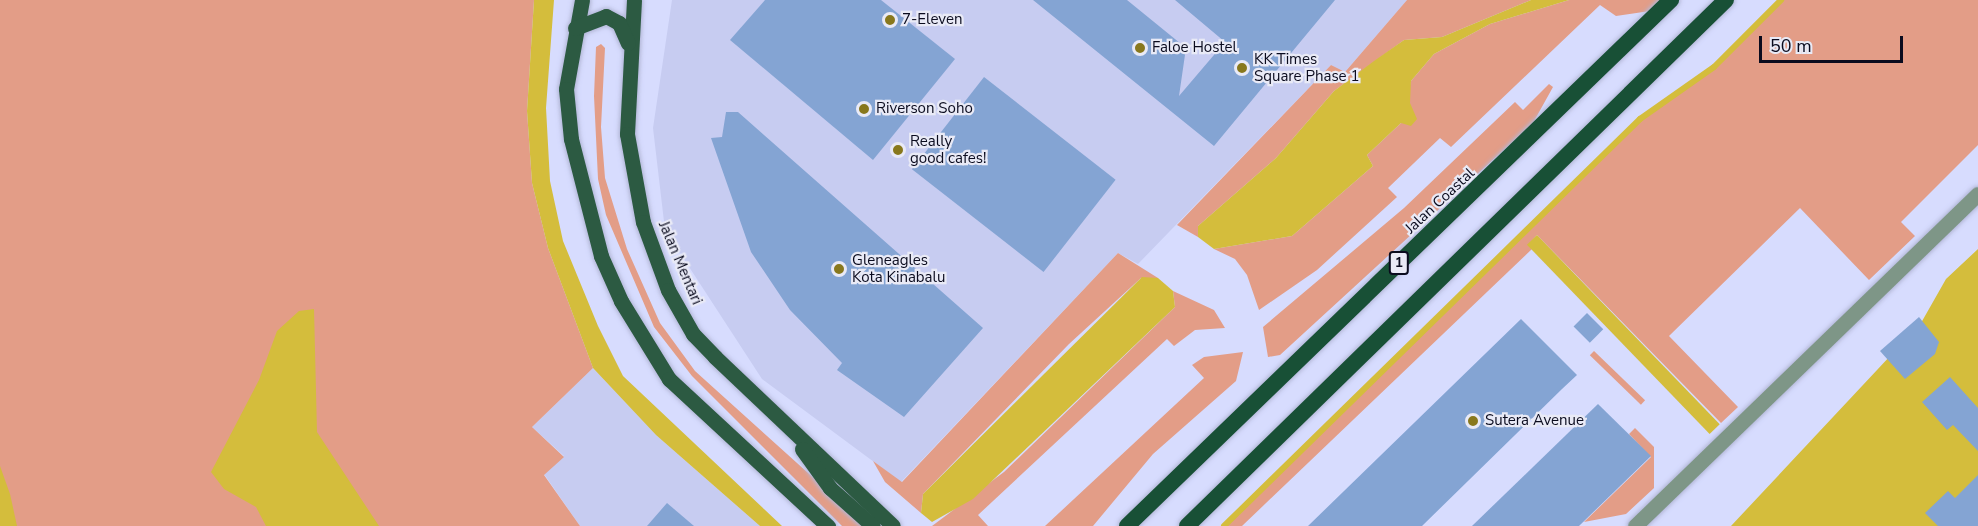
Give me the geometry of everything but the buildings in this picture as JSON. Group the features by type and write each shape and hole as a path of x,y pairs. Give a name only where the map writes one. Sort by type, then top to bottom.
{"highway":[{"name":"Jalan Coastal","path":"1127,526 1671,0"},
{"path":"1187,526 1726,0"}],"main road":[{"path":"582,0 575,28 566,89 578,177 601,256 634,326 669,379 828,526"},
{"name":"Jalan Mentari","path":"633,0 627,134 633,174 668,290 693,334 893,526"},
{"path":"575,28 602,15 614,18 630,49"},
{"path":"778,418 830,488 873,526"}],"street":[{"path":"1635,526 1978,194"}],"shaded area":[{"path":"0,0 534,0 527,111 532,183 548,248 593,368 532,427 564,457 544,475 580,526 0,526"},
{"path":"534,0 554,0 546,108 550,181 563,241 598,326 623,376 782,526 760,526 656,435 593,368 548,248 532,183 527,111"},
{"name":"KK Times Square Phase 1","path":"672,0 1407,0 1344,73 1331,65 1138,264 1118,253 901,482 762,379 665,230 653,128"},
{"path":"1407,0 1531,0 1442,37 1404,40 1334,91 1276,158 1198,226 1198,237 1177,225 1331,65 1345,72"},
{"path":"1531,0 1569,0 1490,24 1434,54 1411,81 1410,103 1417,119 1411,126 1401,123 1367,155 1373,166 1292,236 1214,249 1198,237 1198,226 1276,158 1334,91 1374,61 1404,40 1442,37"},
{"path":"1569,0 1661,0 1650,11 1616,16 1600,5 1451,147 1440,138 1388,188 1397,197 1317,270 1259,310 1247,275 1235,259 1214,249 1292,236 1373,166 1367,155 1401,123 1411,81 1434,54 1490,24"},
{"path":"1781,0 1978,0 1978,145 1901,222 1915,236 1869,280 1800,208 1669,336 1738,407 1721,423 1537,235 1528,245 1532,249 1242,526 1224,526 1640,119 1714,67"},
{"path":"601,44 605,48 601,127 605,178 627,249 660,323 695,371 867,526 842,526 692,376 654,327 606,215 598,179 594,96 596,47"},
{"path":"1549,84 1553,87 1533,123 1280,355 1268,357 1263,327 1404,208 1515,102 1523,110"},
{"path":"1537,235 1720,424 1710,434 1527,245"},
{"path":"1978,249 1978,526 1731,526 1921,323 1946,279"},
{"path":"1118,253 1158,278 1141,278 1069,344 923,494 921,513 885,482 873,461 902,482"},
{"path":"1142,277 1158,278 1173,291 1175,307 973,499 932,522 921,513 923,494"},
{"path":"1173,291 1214,310 1225,328 1195,330 1174,346 1167,339 978,515 988,526 932,526 1004,472 1175,307"},
{"path":"314,309 317,432 379,526 266,526 256,507 224,489 211,472 259,380 277,331 299,311"},
{"path":"1594,351 1645,400 1641,405 1590,355"},
{"path":"1243,352 1236,381 1153,454 1093,526 1045,526 1204,378 1192,365 1204,357"},
{"path":"593,368 656,435 760,526 580,526 544,474 564,456 532,427"},
{"path":"1635,428 1654,447 1654,488 1626,514 1584,522 1651,457 1629,434"},
{"path":"0,466 10,494 17,526 0,526"}],"waterway":[{"path":"1224,526 1640,119 1714,67 1781,0"}],"place":[{"name":"7-Eleven","path":"890,20"},
{"name":"Faloe Hostel","path":"1140,48"},
{"name":"KK Times Square Phase 1","path":"1242,68"},
{"name":"Riverson Soho","path":"864,109"},
{"name":"Really good cafes!","path":"898,150"},
{"name":"Gleneagles Kota Kinabalu","path":"839,269"},
{"name":"Sutera Avenue","path":"1473,421"}]}
